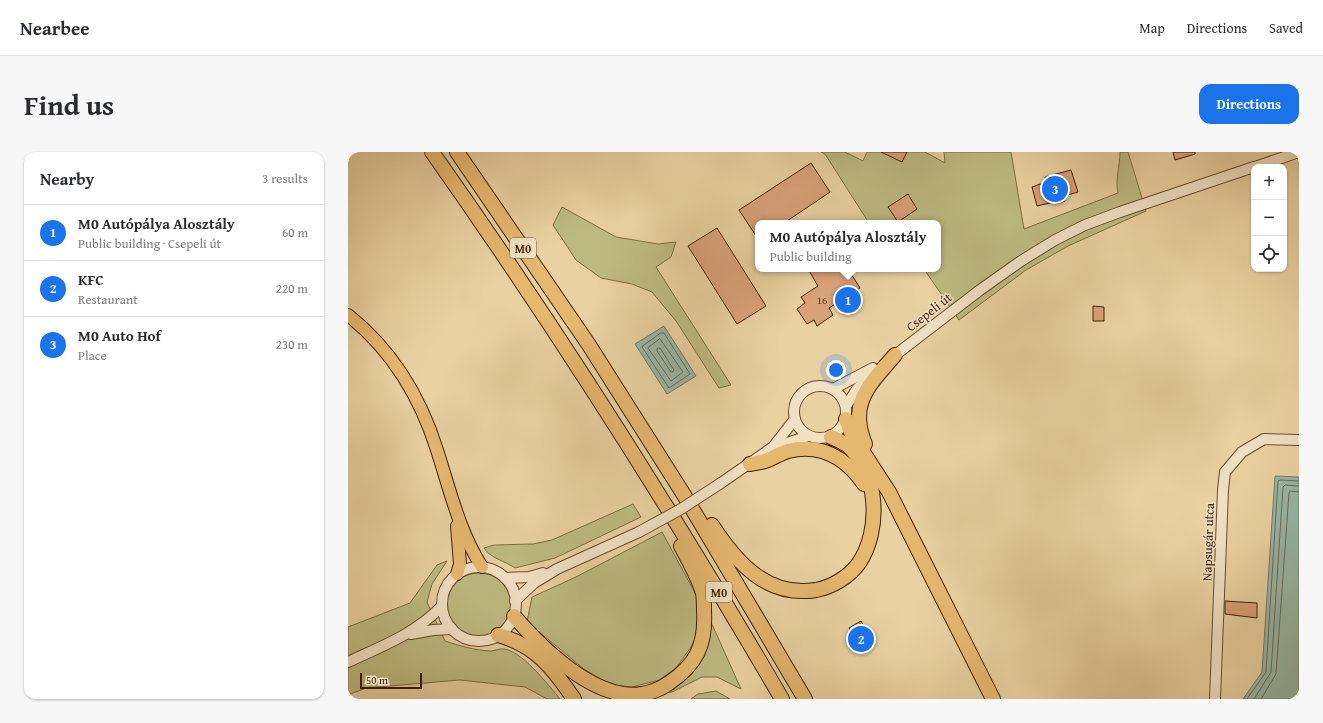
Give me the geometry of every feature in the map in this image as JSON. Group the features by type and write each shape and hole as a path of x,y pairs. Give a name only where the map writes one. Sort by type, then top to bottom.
{"highway":[{"name":"M0","path":"432,152 554,332 653,486 782,699"},
{"name":"M0","path":"457,152 589,345 684,495 805,699"},
{"path":"878,474 860,432 858,418 860,405 864,395 895,355"},
{"path":"846,413 852,435 889,492 993,699"},
{"path":"684,495 708,518 723,542 752,573 771,585 794,591 822,589 834,585 853,571 863,556 868,544 872,532 872,488 864,468 853,452 846,444 831,437"},
{"path":"750,464 768,460 787,451 800,449 813,449 830,452 843,460 856,472 866,487 872,506"},
{"path":"514,616 528,632 564,663 585,679 615,693 646,693 664,686 682,674 692,664 699,651 703,637 705,621 703,594 653,486"},
{"path":"498,635 518,641 532,651 556,672 574,699"}],"main road":[{"path":"348,315 381,345 407,381 431,432 454,509 471,549 482,567"},
{"path":"454,509 460,550 460,564 457,574"}],"street":[{"name":"Csepeli út","path":"1264,164 1299,152"},
{"name":"Csepeli út","path":"846,413 857,389 895,355 1026,257 1085,225 1251,168"},
{"name":"Csepeli út","path":"833,389 852,381 895,355"},
{"path":"515,601 534,583 557,570 639,532 681,509 750,464 773,447 787,431 794,419 796,403 805,390 818,386 833,389 843,399 846,413 843,427 831,437 824,439 809,436 802,432 794,419"},
{"path":"750,464 790,442 809,436"},
{"name":"Napsugár utca","path":"1215,699 1223,490 1225,472 1242,452 1264,439 1299,440"},
{"path":"407,635 433,630 452,630 469,639 489,639 498,635 510,623 514,616 514,593 505,578 494,570 482,567 469,568 457,574 445,588 442,606 445,619 452,630"},
{"path":"505,578 529,577 557,570"},
{"path":"348,662 407,635 423,624 442,606"}],"shaded area":[{"path":"821,152 845,152 863,161 867,152 925,152 945,163 944,152 1011,152 1024,229 1118,193 1117,183 1120,152 1128,152 1146,211 1068,246 1026,270 959,320 926,272 941,272 941,220 867,220 825,154"},
{"path":"562,207 616,237 658,244 676,242 671,257 656,267 731,385 719,388 676,321 652,292 632,284 601,278 576,260 553,225"},
{"path":"633,504 641,517 555,558 515,568 494,557 484,548 494,545 533,544 552,540"},
{"path":"662,532 700,602 699,630 691,647 676,668 659,680 632,687 609,684 584,669 527,622 532,597 576,577"},
{"path":"447,561 432,584 427,602 445,641 478,650 509,650 534,669 560,699 547,699 525,687 460,680 366,688 348,695 348,627 410,603 437,565"},
{"path":"473,573 485,573 502,582 509,593 511,605 509,617 502,628 485,637 473,637 461,632 452,623 447,611 447,599 452,587 461,578"},
{"path":"711,622 741,689 717,677 702,677 672,692 655,694 669,688"},
{"path":"716,691 730,699 691,699 698,694"}],"water":[{"path":"664,326 696,376 667,394 635,344"},
{"path":"1275,476 1299,477 1299,699 1243,699 1262,672"}],"building":[{"path":"881,152 907,152 902,162"},
{"path":"1173,152 1195,152 1195,154 1175,160"},
{"path":"811,163 830,192 788,220 755,220 755,234 739,210"},
{"path":"1071,170 1078,192 1064,196 1065,201 1037,206 1032,187 1046,182 1045,177"},
{"path":"908,194 917,209 901,220 897,220 888,207"},
{"path":"717,228 766,306 737,324 688,246"},
{"path":"810,272 850,272 860,288 829,308 833,315 817,326 814,320 807,324 797,309 805,303 801,297 818,286"},
{"path":"1093,306 1104,307 1104,321 1093,321"},
{"path":"1225,601 1257,603 1257,618 1225,614"},
{"path":"861,621 875,645 860,653 848,632 851,631 849,628"}],"place":[{"name":"M0 Auto Hof","path":"1055,189"},
{"name":"M0 Autópálya Alosztály","path":"848,300"},
{"name":"KFC","path":"861,639"}]}
